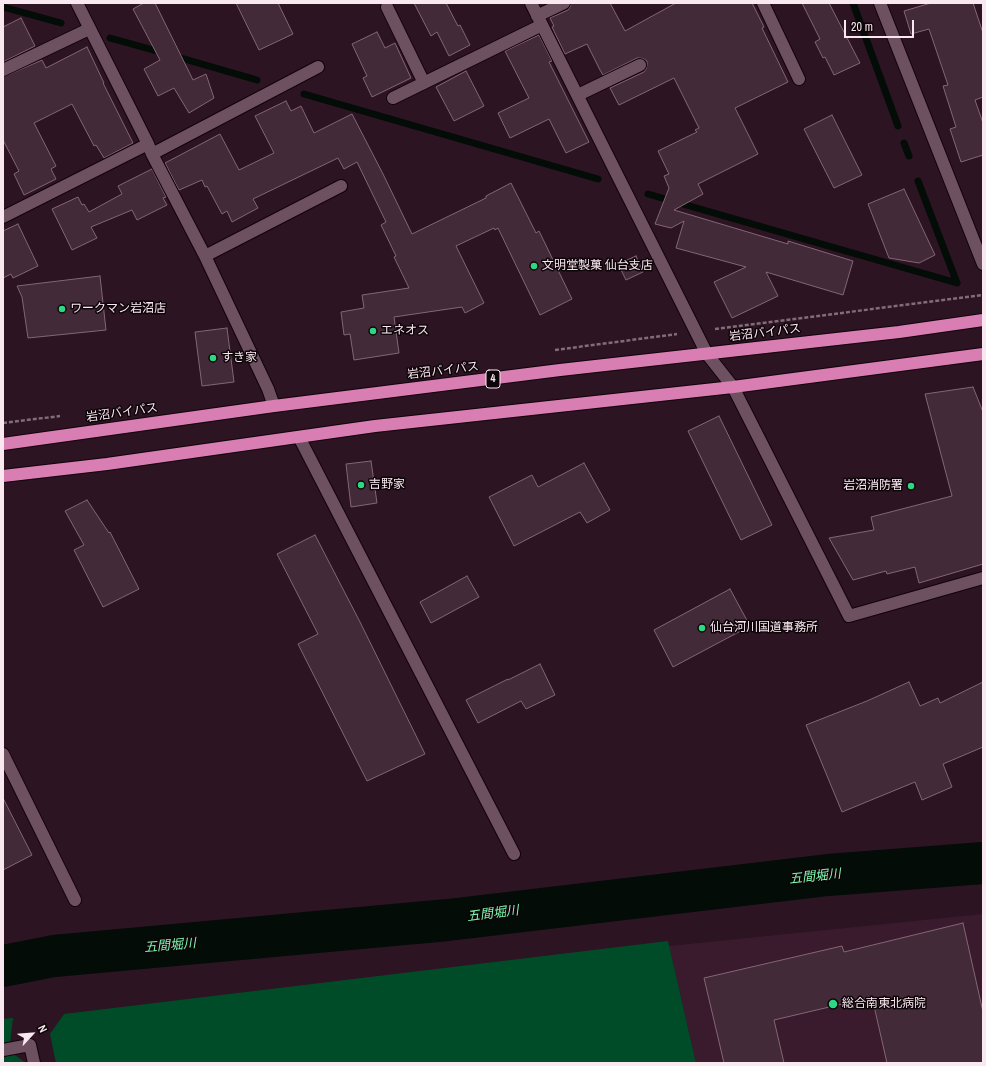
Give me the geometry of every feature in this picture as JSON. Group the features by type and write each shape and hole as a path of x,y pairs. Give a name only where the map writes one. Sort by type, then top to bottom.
{"highway":[{"name":"岩沼バイパス","path":"3,444 274,406 560,370 899,332 983,320"},
{"path":"3,476 107,464 375,426 733,387 983,354"}],"street":[{"path":"76,3 205,256 268,388 274,406"},
{"path":"531,3 707,354 733,387 849,616 983,578"},
{"path":"394,98 540,20 564,3"},
{"path":"763,3 799,79"},
{"path":"880,3 983,264"},
{"path":"387,7 424,83"},
{"path":"3,70 89,29"},
{"path":"578,95 640,65"},
{"path":"3,217 150,149 318,67"},
{"path":"205,256 341,186"},
{"path":"299,437 514,854"},
{"path":"3,754 75,900"},
{"path":"3,1050 30,1045 34,1063"}],"shaded area":[{"name":"総合南東北病院","path":"983,914 983,1063 696,1063 669,946"}],"green space":[{"path":"668,941 696,1063 56,1063 50,1034 64,1014"},
{"path":"13,1018 9,1051 26,1063 3,1063 3,1019"}],"building":[{"path":"144,3 155,3 193,80 206,74 214,98 189,113 174,88 158,96 144,69 160,60 133,9"},
{"path":"236,3 278,3 293,34 259,50"},
{"path":"414,3 446,3 458,26 460,25 470,45 449,56 437,32 431,36"},
{"path":"571,3 610,3 625,31 676,3 752,3 764,27 762,28 788,82 735,108 758,154 698,184 703,194 674,210 788,244 788,241 853,261 843,295 766,272 778,296 732,318 714,282 746,267 676,248 684,221 671,228 655,224 669,188 664,176 669,174 658,151 697,132 695,130 699,128 674,78 619,105 610,88 644,72 647,61 637,58 603,75 587,44 565,54 552,27 554,26 550,18 568,10"},
{"path":"802,3 829,3 860,63 834,75 815,42 820,39"},
{"path":"931,3 973,3 983,33 983,97 975,100 983,123 983,155 961,162 950,129 956,127 943,86 948,85 929,29 911,34 904,11"},
{"path":"21,18 35,46 3,62 3,27"},
{"path":"377,32 385,48 395,43 411,78 372,97 363,78 367,76 352,44"},
{"path":"539,35 552,61 549,62 589,142 566,153 549,119 510,138 498,113 529,98 505,51"},
{"path":"87,47 133,143 104,158 96,145 94,146 72,104 34,123 56,166 51,169 56,179 24,195 14,174 19,171 3,140 3,77 42,60 46,68"},
{"path":"466,71 484,106 454,121 436,87"},
{"path":"286,101 291,111 301,106 314,133 352,114 412,234 486,198 486,196 511,183 536,233 539,231 572,299 540,315 498,228 495,230 494,228 456,246 484,303 465,313 462,307 394,317 399,353 354,360 350,334 344,335 341,312 364,308 362,295 409,288 381,225 386,222 357,162 344,169 338,158 253,199 258,208 232,222 227,211 222,214 207,186 205,187 202,180 179,190 165,163 220,134 239,170 274,153 255,116"},
{"path":"832,115 862,175 834,188 804,129"},
{"path":"152,169 166,197 163,198 167,205 137,220 132,210 91,227 97,238 72,250 52,209 78,197 82,205 84,204 89,212 122,194 118,186"},
{"path":"904,189 935,255 919,263 889,258 868,204"},
{"path":"18,224 38,266 13,278 11,274 3,278 3,231"},
{"path":"636,256 643,272 626,280 618,264"},
{"path":"100,276 106,330 28,338 22,297 17,286"},
{"path":"227,328 234,382 202,386 195,332"},
{"path":"973,387 983,412 983,564 919,583 915,567 887,574 886,571 853,580 829,538 874,530 871,517 952,496 925,394"},
{"path":"719,416 772,525 741,540 688,431"},
{"path":"371,461 377,503 351,507 346,464"},
{"path":"584,463 610,510 587,523 580,512 514,546 489,497 532,475 538,487"},
{"path":"87,500 109,533 110,532 139,589 103,607 74,550 84,545 65,511"},
{"path":"315,535 425,754 367,781 298,644 318,634 277,554"},
{"path":"467,576 479,597 431,623 420,602"},
{"name":"仙台河川国道事務所","path":"730,589 750,626 673,667 654,630"},
{"path":"540,664 555,695 526,709 521,701 478,723 466,700"},
{"path":"909,682 920,706 938,698 940,703 983,682 983,747 943,764 952,787 922,800 915,782 842,812 806,725 867,701"},
{"path":"3,798 32,855 3,870"},
{"name":"総合南東北病院","path":"963,923 983,1012 983,1063 887,1063 872,997 774,1020 784,1063 724,1063 704,978 842,946 844,952"}],"waterway":[{"path":"853,3 898,126"},
{"path":"3,7 61,23"},
{"path":"110,38 164,53"},
{"path":"174,56 257,80"},
{"path":"304,94 598,179"},
{"path":"904,143 909,156"},
{"path":"918,181 957,283"},
{"path":"648,194 957,283"},
{"name":"五間堀川","path":"3,966 54,956 448,920 828,875 983,863"}],"place":[{"name":"文明堂製菓 仙台支店","path":"534,266"},
{"name":"ワークマン岩沼店","path":"62,309"},
{"name":"エネオス","path":"373,331"},
{"name":"すき家","path":"213,358"},
{"name":"吉野家","path":"361,485"},
{"name":"岩沼消防署","path":"911,486"},
{"name":"仙台河川国道事務所","path":"702,628"},
{"name":"総合南東北病院","path":"833,1004"}]}
